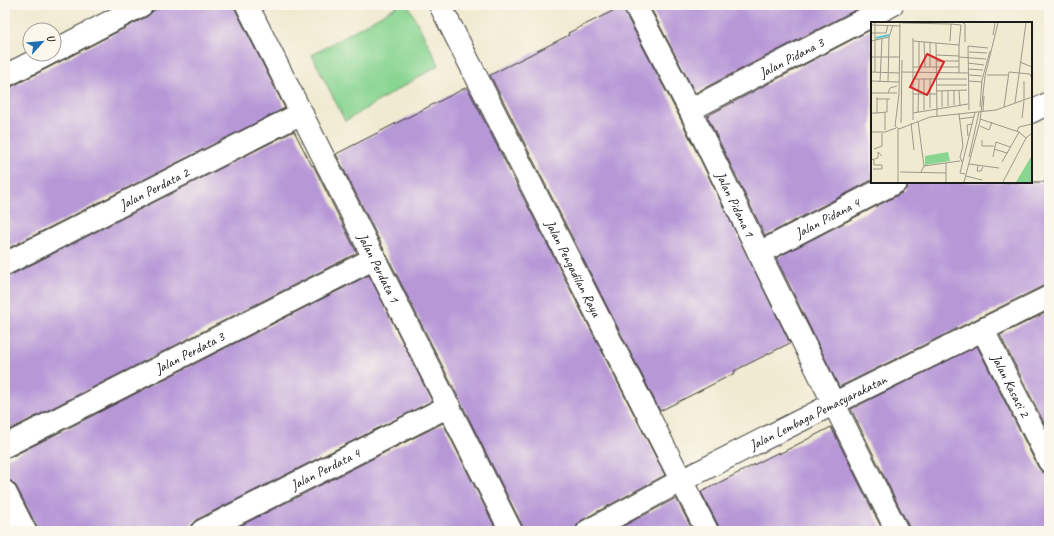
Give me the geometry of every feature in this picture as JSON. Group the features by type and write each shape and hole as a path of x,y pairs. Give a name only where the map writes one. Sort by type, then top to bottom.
{"street":[{"path":"62,47 142,5"},
{"name":"Jalan Perdata 1","path":"247,5 511,531"},
{"name":"Jalan Pengadilan Raya","path":"440,5 707,531"},
{"name":"Jalan Pidana 1","path":"635,5 690,110 833,404 897,531"},
{"name":"Jalan Pidana 3","path":"690,110 892,5"},
{"path":"5,76 32,62"},
{"path":"1032,112 1049,103"},
{"name":"Jalan Perdata 2","path":"5,264 302,113"},
{"name":"Jalan Pidana 4","path":"759,253 894,183"},
{"name":"Jalan Perdata 3","path":"5,446 374,258"},
{"name":"Jalan Lembaga Pemasyarakatan","path":"588,531 833,404 1049,297"},
{"name":"Jalan Kasasi 2","path":"983,330 1049,461"},
{"name":"Jalan Perdata 4","path":"202,531 449,406"},
{"path":"5,492 25,531"}],"green space":[{"path":"399,5 408,5 439,65 345,121 312,55"}],"building":[{"path":"164,5 233,5 285,108 5,250 5,88 11,87 59,62 62,62 62,61 148,16 153,11"},
{"path":"649,5 865,5 695,93"},
{"path":"623,6 624,11 679,116 790,343 660,411 490,75 569,35 568,33"},
{"path":"871,30 871,181 765,236 707,116"},
{"path":"467,87 665,475 582,520 577,525 576,531 523,531 522,525 336,154"},
{"path":"294,131 312,166 313,165 357,253 5,432 5,276 11,275"},
{"path":"1049,182 1049,285 1043,286 839,387 776,258 902,193 907,188 908,183"},
{"path":"369,275 432,401 196,520 191,525 190,531 37,531 36,525 16,486 11,481 5,480 5,458 11,457"},
{"path":"1049,311 1049,433 1000,335"},
{"path":"977,346 1038,467 1042,472 1049,473 1049,531 909,531 908,525 851,409"},
{"path":"443,423 497,531 230,531"},
{"path":"831,427 883,531 719,531 718,525 701,492"},
{"path":"676,498 693,531 614,531"}]}
